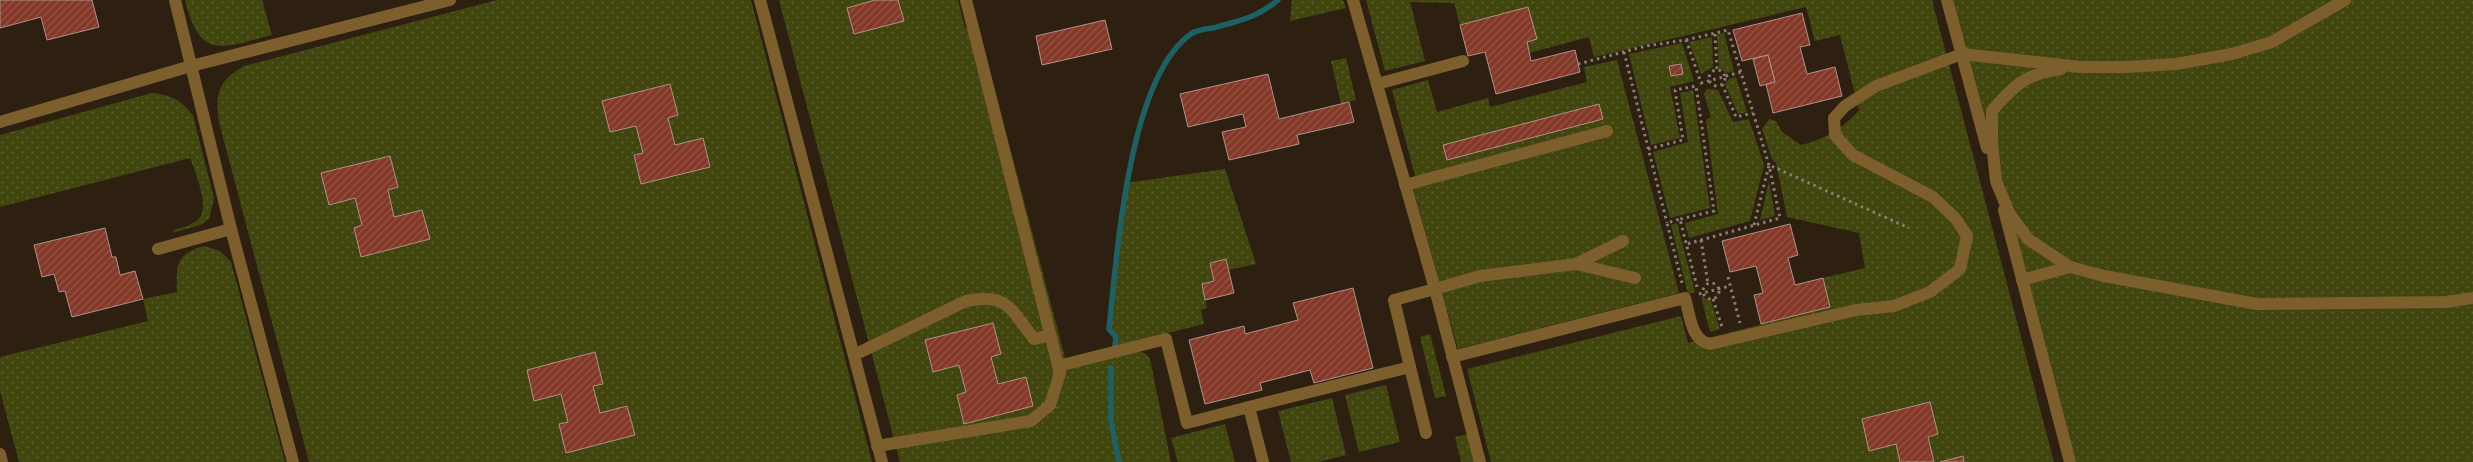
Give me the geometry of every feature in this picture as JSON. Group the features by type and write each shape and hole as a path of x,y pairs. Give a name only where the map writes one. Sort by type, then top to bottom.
{"lane":[{"path":"175,0 231,228 293,462"},
{"path":"0,122 192,66 450,0"},
{"path":"760,0 882,462"},
{"path":"878,446 1031,422 1050,405 1060,374 966,0"},
{"path":"1353,0 1435,289 1480,462"},
{"path":"1947,0 2070,462"},
{"path":"1452,357 1685,298 1697,338 1702,343 1710,344 1856,310 1894,306 1930,292 1960,269 1967,236 1956,219 1932,197 1853,155 1835,135 1834,118 1845,106 1876,86 1962,54 2081,67 2126,68 2176,64 2232,54 2272,42 2346,0"},
{"path":"1377,84 1463,61"},
{"path":"2081,67 2041,72 2012,87 1992,111 1992,143 1996,180 2009,212 2028,239 2070,267 2104,276 2257,304 2446,302 2473,298"},
{"path":"1405,185 1607,131"},
{"path":"158,249 231,228"},
{"path":"1426,433 1394,300 1480,276 1576,264 1623,241"},
{"path":"1576,264 1635,278"},
{"path":"2022,280 2070,267"},
{"path":"854,355 966,301 986,297 1005,302 1034,339 1050,335"},
{"path":"1058,366 1166,339 1187,423 1410,367"},
{"path":"1249,407 1263,462"},
{"path":"0,454 2,462"}],"path":[{"path":"1578,64 1624,52 1728,30 1769,165 1780,218 1687,244"},
{"path":"1715,34 1717,70 1724,76"},
{"path":"1686,40 1701,82 1741,72"},
{"path":"1624,52 1685,298 1730,286"},
{"path":"1717,70 1710,74 1709,80 1714,86 1722,84"},
{"path":"1724,76 1722,84 1736,118 1754,113"},
{"path":"1648,149 1684,140 1674,90 1696,86 1714,211 1667,223"},
{"path":"1754,225 1769,165"},
{"path":"1769,165 1908,228"},
{"path":"1680,219 1700,302"},
{"path":"1701,240 1708,284"},
{"path":"1728,277 1740,323"},
{"path":"1714,283 1719,289 1719,294 1714,299 1706,297 1704,293 1704,288 1708,284 1714,283"},
{"path":"1714,299 1726,340"}],"green space":[{"path":"185,0 262,0 272,35 239,44 215,45 206,41 198,33 191,20"},
{"path":"497,0 751,0 872,462 309,462 219,122 218,95 220,89 229,77 244,66"},
{"path":"779,0 958,0 965,28 978,25 1068,369 1138,351 1146,354 1150,359 1171,462 900,462"},
{"path":"1292,0 1343,0 1346,8 1290,21"},
{"path":"1366,0 1932,0 2054,462 1491,462 1467,369 1681,316 1688,343 1830,307 1823,278 1865,268 1859,233 1787,217 1776,163 1772,159 1762,129 1769,119 1776,121 1782,132 1801,145 1833,132 1859,110 1840,35 1815,41 1806,7 1594,57 1589,37 1529,53 1527,42 1536,39 1528,7 1460,25 1454,3 1410,2 1425,61 1385,71"},
{"path":"1947,0 2473,0 2473,462 2070,462"},
{"path":"1724,33 1734,71 1726,73 1719,68 1717,35"},
{"path":"1712,37 1713,67 1701,74 1689,42"},
{"path":"1682,43 1694,81 1670,87 1680,138 1651,145 1629,54"},
{"path":"1346,58 1356,100 1341,104 1331,61"},
{"path":"1617,60 1679,293 1458,349 1413,188 1418,187 1392,90 1428,80 1437,112 1488,98 1490,107 1587,82 1584,67"},
{"path":"1736,77 1747,112 1738,114 1725,84 1729,79"},
{"path":"1707,89 1718,90 1733,122 1749,119 1764,165 1750,221 1689,238 1685,223 1718,214 1706,120 1711,117 1704,94"},
{"path":"1693,90 1710,208 1670,218 1653,152 1688,142 1680,93"},
{"path":"152,93 176,99 193,116 214,198 209,219 200,225 175,232 173,230 195,222 201,216 203,210 200,187 190,158 0,207 0,135"},
{"path":"1225,169 1256,264 1228,270 1226,259 1210,263 1214,281 1202,284 1207,308 1201,310 1204,324 1115,346 1116,337 1109,329 1125,183"},
{"path":"1769,181 1775,216 1760,220"},
{"path":"1677,223 1695,292 1688,294 1671,225"},
{"path":"204,246 220,251 231,262 285,462 19,462 0,391 0,357 148,321 143,299 177,292 177,275 180,262 188,253"},
{"path":"1701,296 1711,301 1720,329 1710,332"},
{"path":"1430,334 1446,396 1435,398 1420,337"},
{"path":"1386,385 1400,442 1359,452 1345,395"},
{"path":"1332,398 1346,455 1319,462 1291,462 1278,411"},
{"path":"1225,424 1235,462 1178,462 1171,438"},
{"path":"1468,434 1475,462 1461,462 1455,437"}],"building":[{"path":"0,0 92,0 99,27 47,40 41,17 0,28"},
{"path":"875,0 898,0 904,21 854,34 847,8"},
{"path":"1528,7 1537,39 1527,42 1531,61 1575,50 1580,72 1496,94 1485,52 1468,56 1460,25"},
{"path":"1802,13 1810,45 1800,47 1807,74 1835,67 1842,96 1773,113 1766,84 1775,82 1768,55 1742,61 1733,30"},
{"path":"1105,20 1112,49 1042,65 1036,36"},
{"path":"1768,55 1775,82 1760,86 1753,59"},
{"path":"1681,64 1683,74 1671,76 1669,66"},
{"path":"1268,74 1279,119 1349,102 1354,122 1297,135 1299,144 1229,160 1222,132 1246,127 1243,114 1188,127 1180,94"},
{"path":"670,84 678,115 668,118 675,145 703,138 710,167 641,184 634,155 643,153 636,126 610,132 602,101"},
{"path":"1599,104 1603,119 1447,160 1443,145"},
{"path":"390,156 398,187 388,190 394,217 422,210 430,239 361,257 354,228 362,225 355,198 329,205 321,173"},
{"path":"1790,224 1798,255 1788,258 1795,285 1823,278 1830,307 1761,324 1754,295 1763,293 1756,266 1730,272 1722,241"},
{"path":"105,228 112,257 116,257 120,275 135,271 143,299 72,317 65,291 59,292 54,274 42,277 34,245"},
{"path":"1226,259 1234,293 1205,300 1202,284 1214,281 1210,263"},
{"path":"1353,288 1373,368 1314,383 1310,370 1260,383 1262,390 1205,404 1189,340 1244,326 1245,334 1298,320 1293,303"},
{"path":"993,323 1001,354 991,357 998,384 1026,377 1033,406 964,424 957,395 966,392 959,365 933,372 925,340"},
{"path":"595,352 603,384 593,386 600,413 627,406 635,435 566,453 559,424 568,422 561,394 534,401 527,370"},
{"path":"1930,402 1938,434 1928,437 1934,462 1900,462 1896,444 1869,451 1862,419"},
{"path":"1963,456 1964,462 1940,462"}],"waterway":[{"path":"1115,346 1116,337 1109,329 1122,215 1139,127 1153,88 1170,56 1191,34 1247,18 1278,0"},
{"path":"1111,368 1111,421 1119,462"}]}
